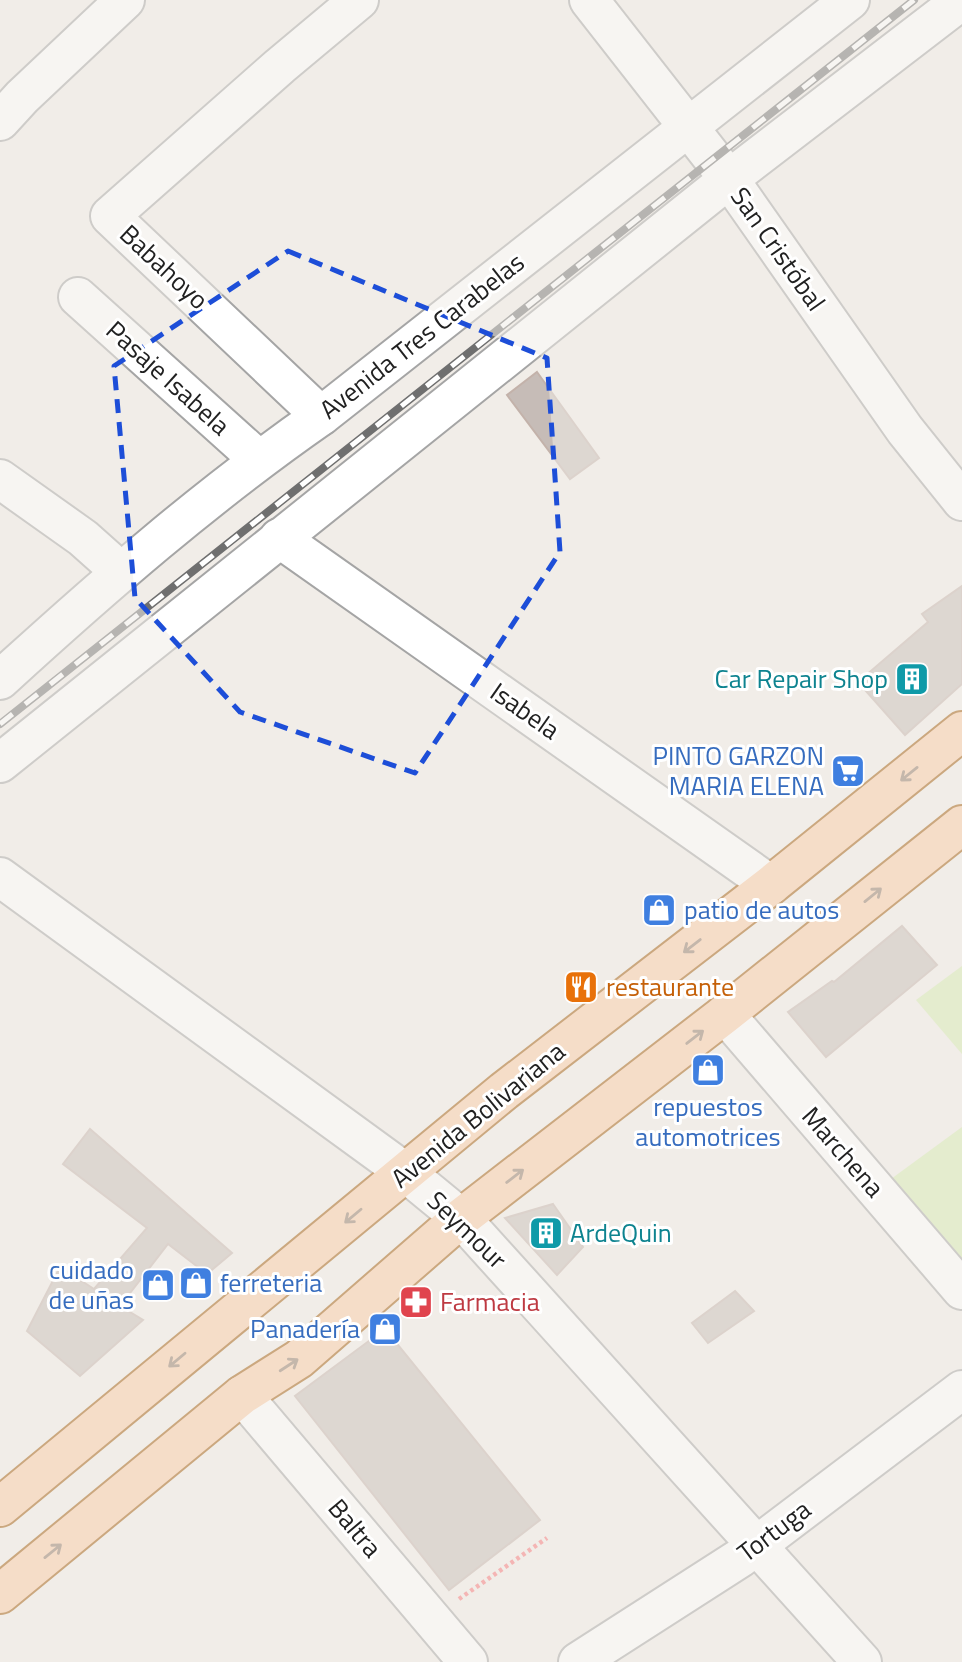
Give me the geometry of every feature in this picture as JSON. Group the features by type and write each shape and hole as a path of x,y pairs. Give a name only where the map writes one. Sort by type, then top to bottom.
{"main road":[{"name":"Avenida Bolivariana","path":"0,1507 515,1083 771,885 962,731"},
{"path":"0,1594 242,1395 299,1359 461,1217 725,1014 962,825"}],"street":[{"path":"0,121 125,0"},
{"name":"Babahoyo","path":"321,416 110,216 279,66 359,0"},
{"name":"San Cristóbal","path":"589,0 729,179 905,430 962,501"},
{"name":"Avenida Tres Carabelas","path":"0,680 120,571 258,459 321,416 849,0"},
{"path":"0,763 729,179 962,0"},
{"name":"Pasaje Isabela","path":"78,297 258,459"},
{"path":"0,479 83,538 120,571"},
{"name":"Isabela","path":"279,538 771,885"},
{"name":"Seymour","path":"0,877 405,1172 461,1217 862,1662"},
{"name":"Marchena","path":"725,1014 962,1290"},
{"name":"Tortuga","path":"578,1662 740,1558 962,1390"},
{"name":"Baltra","path":"242,1395 468,1662"}],"path":[{"path":"433,1619 547,1538"}],"highlighted area":[{"path":"288,251 547,358 560,552 415,773 240,712 135,598 114,366"}],"green space":[{"path":"962,966 962,1054 916,1000"},
{"path":"962,1127 962,1286 876,1190"}],"building":[{"path":"537,372 599,458 570,479 507,395"},
{"name":"Car Repair Shop","path":"962,586 962,684 905,735 858,682 928,622 922,614"},
{"path":"902,926 937,965 826,1057 788,1012 834,982"},
{"path":"90,1129 232,1253 207,1274 168,1244 120,1306 143,1320 80,1376 27,1331 60,1267 94,1289 147,1228 63,1164"},
{"name":"ArdeQuin","path":"553,1204 583,1247 557,1275 505,1218"},
{"path":"735,1291 754,1311 708,1343 692,1323"},
{"path":"385,1329 540,1520 449,1590 295,1396"}],"railway":[{"path":"0,724 914,0"}],"place":[{"name":"Car Repair Shop","path":"912,679"},
{"name":"PINTO GARZON MARIA ELENA","path":"848,771"},
{"name":"patio de autos","path":"659,910"},
{"name":"restaurante","path":"581,987"},
{"name":"repuestos automotrices","path":"708,1070"},
{"name":"ArdeQuin","path":"546,1233"},
{"name":"ferreteria","path":"196,1283"},
{"name":"cuidado de uñas","path":"158,1285"},
{"name":"Farmacia","path":"416,1302"},
{"name":"Panadería","path":"385,1329"}]}
